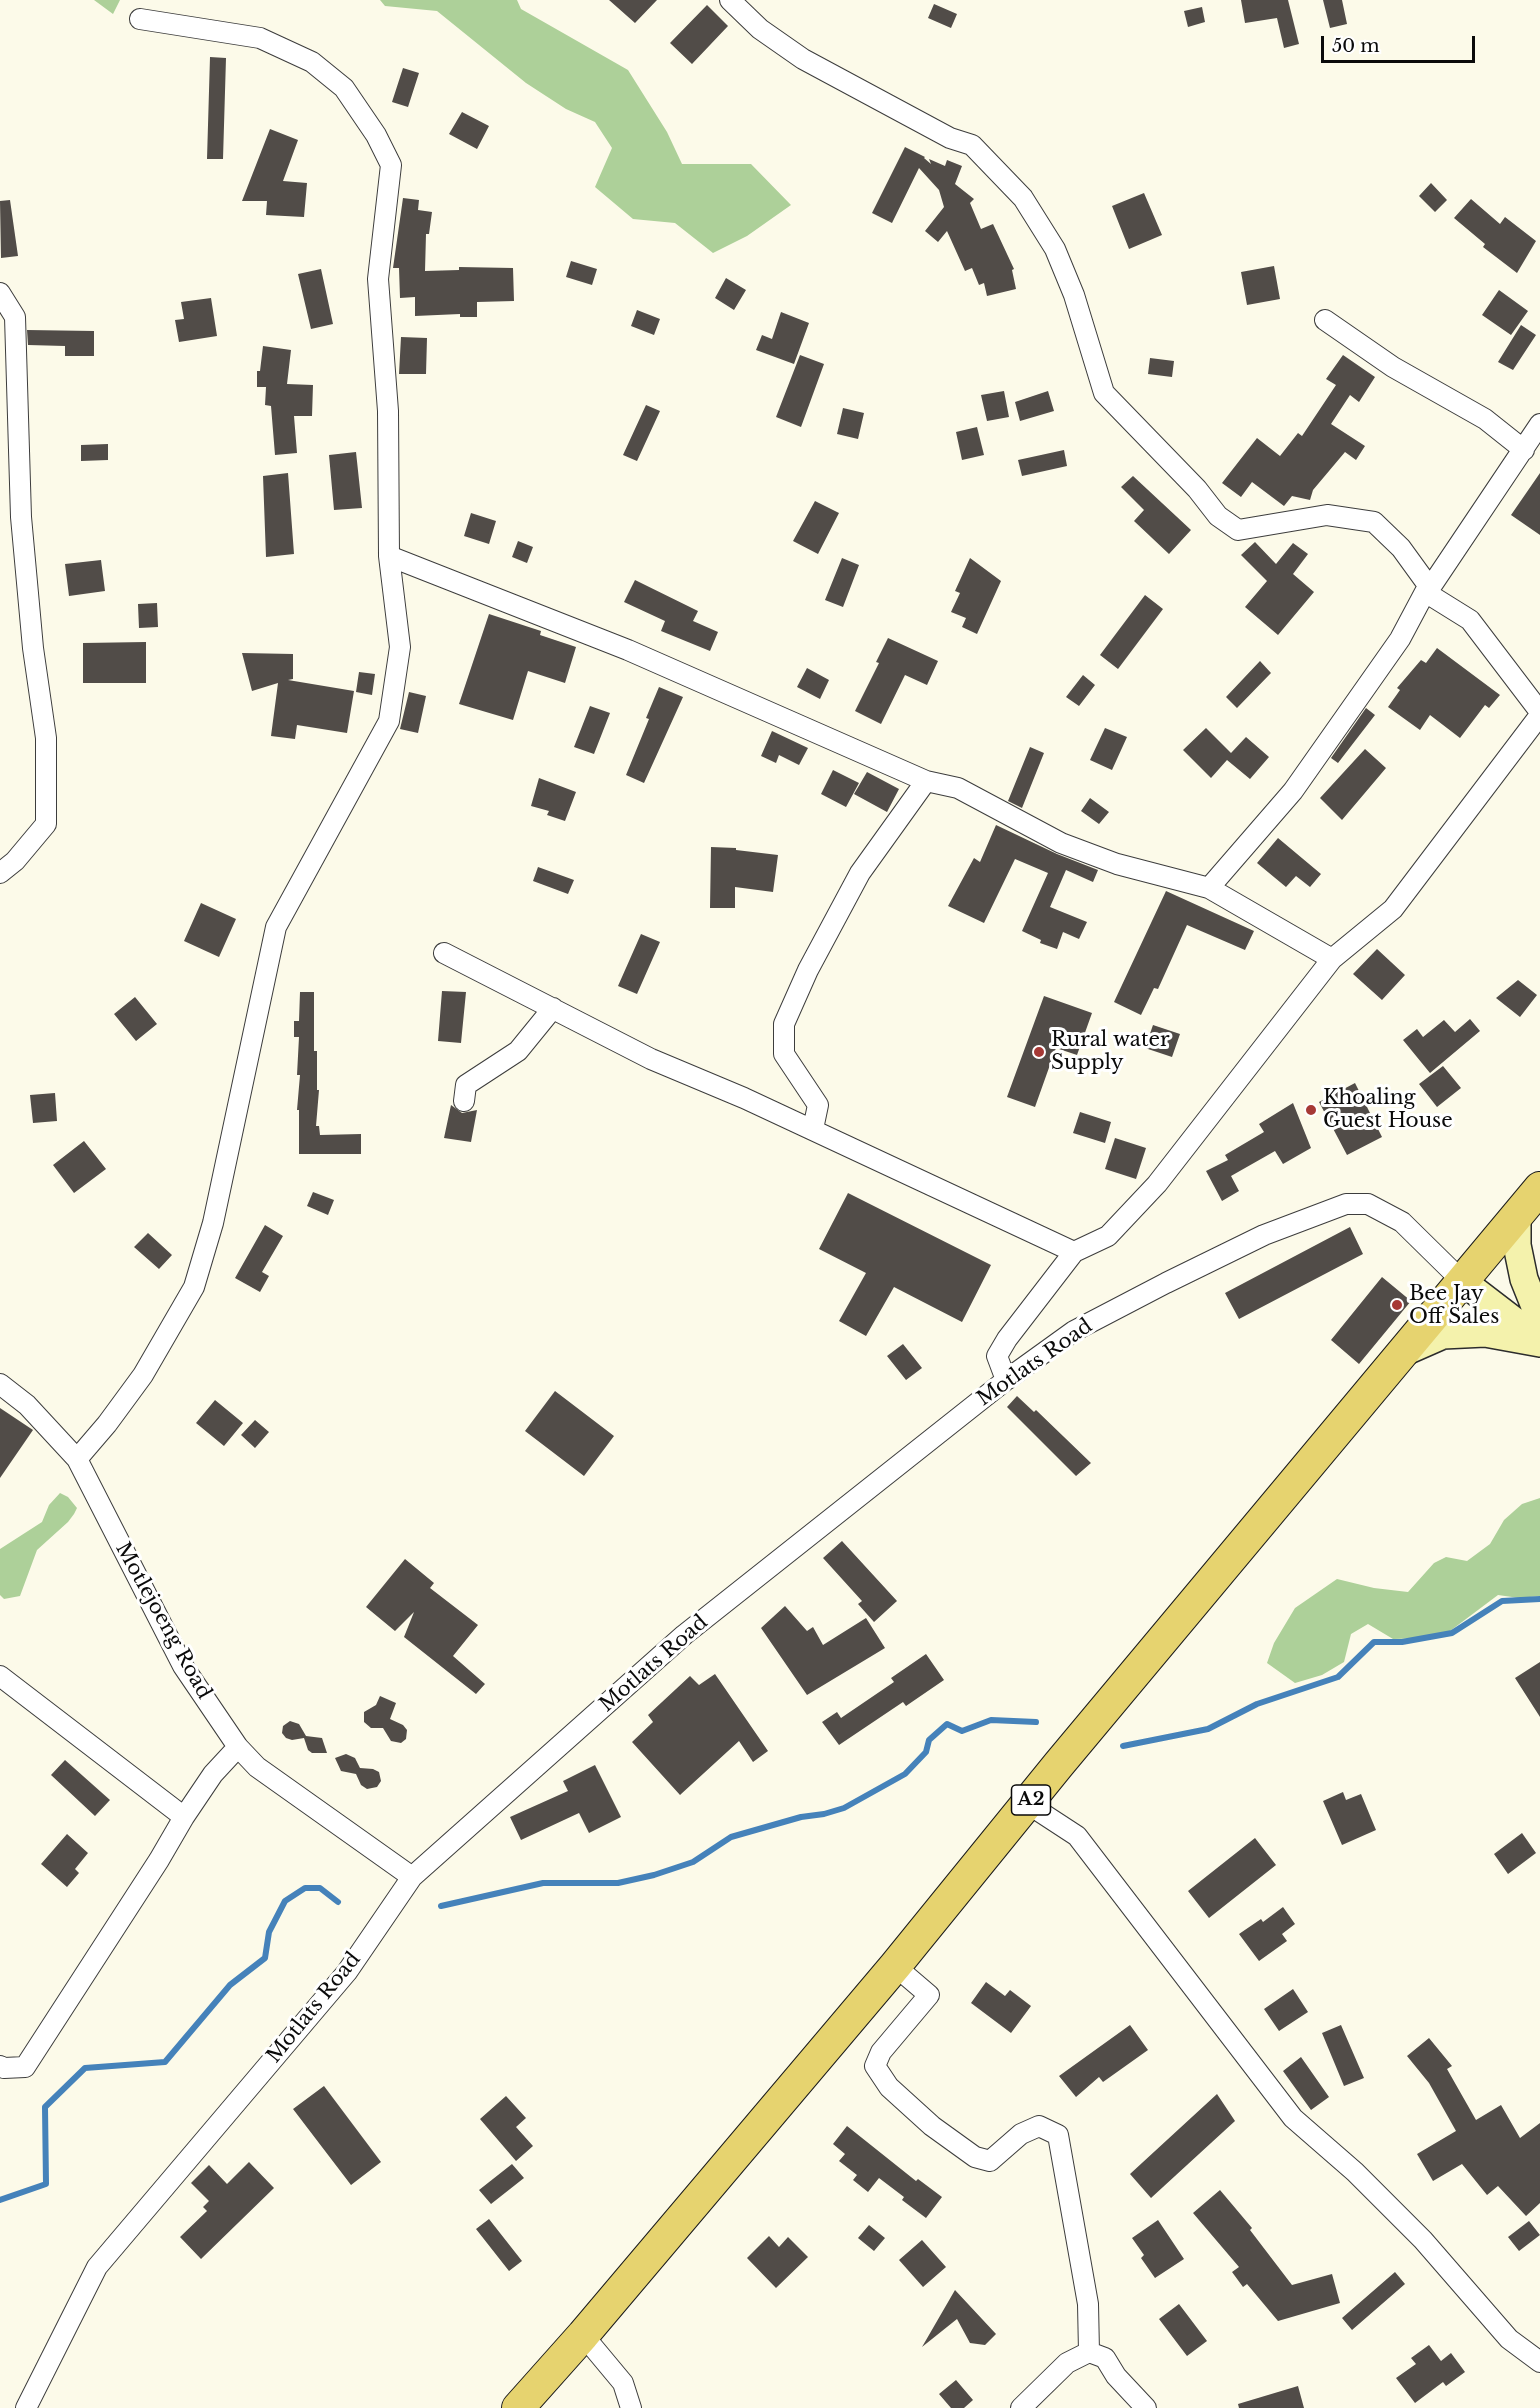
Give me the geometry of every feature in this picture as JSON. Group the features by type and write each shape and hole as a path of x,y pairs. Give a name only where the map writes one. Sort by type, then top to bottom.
{"main road":[{"name":"A2","path":"518,2408 583,2335 895,1966 1540,1188"},
{"path":"1517,1216 1517,1245 1524,1279 1540,1319"},
{"path":"1462,1281 1540,1342"},
{"path":"1401,1354 1443,1335 1485,1333 1540,1342"}],"street":[{"path":"730,0 760,29 803,59 950,138 972,145 1015,190 1055,249 1074,295 1104,393 1197,489 1218,516 1239,531 1327,515 1374,522 1401,548 1428,590 1470,620 1540,714 1393,909 1332,959 1157,1184 1108,1236 1074,1252 1007,1339 997,1356 1006,1380"},
{"path":"77,1459 107,1424 143,1375 194,1287 213,1223 276,927 389,721 400,647 389,556 388,411 378,279 392,165 376,135 344,88 312,62 260,38 140,19"},
{"path":"0,873 15,861 46,824 45,738 33,648 21,517 15,317 2,298"},
{"path":"1325,320 1393,367 1485,419 1524,450"},
{"path":"1209,888 1293,790 1400,639 1428,590 1540,424"},
{"path":"389,556 628,650 926,780 958,788 1061,843 1162,878 1209,888 1332,959"},
{"path":"813,1129 818,1105 784,1054 784,1024 808,970 860,873 926,780"},
{"path":"444,953 651,1059 813,1129 1074,1252"},
{"path":"464,1101 466,1084 518,1051 553,1008"},
{"name":"Motlats Road","path":"26,2408 97,2267 347,1972 412,1877 684,1635 1006,1380 1074,1331 1264,1235 1346,1204 1368,1204 1402,1222 1462,1281"},
{"name":"Motlejoeng Road","path":"0,1384 27,1405 77,1459 183,1666 238,1747 256,1767 412,1877"},
{"path":"0,1676 184,1817"},
{"path":"0,2066 4,2068 25,2067 153,1870 184,1817 213,1774 238,1747"},
{"path":"1028,1804 1077,1836 1293,2118 1355,2172 1423,2240 1509,2338 1540,2360"},
{"path":"895,1966 929,1995 881,2052 875,2066 889,2087 932,2126 975,2157 990,2161 1021,2134 1039,2126 1058,2135 1088,2304 1089,2352"},
{"path":"583,2335 623,2383 632,2408"},
{"path":"1022,2408 1067,2363 1089,2352 1105,2358 1116,2376 1146,2408"}],"green space":[{"path":"94,0 120,0 113,14"},
{"path":"380,0 517,0 521,9 628,70 667,132 682,164 751,164 791,205 747,236 713,253 675,223 633,219 595,187 612,148 595,122 566,109 526,83 437,11 385,6"},
{"path":"60,1493 68,1497 77,1508 74,1514 37,1550 20,1596 4,1599 0,1595 0,1549 42,1522 49,1505"},
{"path":"1540,1498 1540,1596 1519,1598 1498,1595 1450,1631 1433,1638 1393,1639 1368,1624 1351,1634 1344,1662 1322,1675 1295,1683 1267,1663 1274,1643 1295,1608 1337,1579 1374,1588 1408,1592 1434,1563 1446,1557 1467,1561 1490,1544 1504,1520 1522,1504"}],"building":[{"path":"609,0 657,0 635,23"},
{"path":"1241,0 1288,0 1299,44 1284,48 1277,18 1245,23"},
{"path":"1323,0 1342,0 1347,24 1330,28"},
{"path":"934,4 957,14 951,28 928,18"},
{"path":"707,5 728,26 692,64 670,43"},
{"path":"1202,7 1205,22 1188,27 1184,11"},
{"path":"210,57 226,58 223,159 207,159"},
{"path":"403,68 419,73 408,107 392,102"},
{"path":"462,112 489,126 477,149 449,134"},
{"path":"270,129 298,140 283,181 307,183 304,217 266,215 267,201 242,201"},
{"path":"905,147 925,157 931,164 929,159 945,166 947,160 962,166 955,184 974,199 970,203 981,229 993,224 1014,269 1012,270 1016,289 987,296 984,283 979,285 972,268 965,271 947,231 938,242 925,231 944,207 939,190 919,168 892,223 872,213"},
{"path":"1431,183 1447,200 1435,212 1419,196"},
{"path":"1144,193 1162,235 1129,249 1112,206"},
{"path":"403,198 419,200 418,210 432,212 429,234 426,234 425,271 459,270 459,267 513,268 514,301 477,302 477,317 460,317 460,314 415,316 415,297 400,298 399,268 393,268"},
{"path":"1471,199 1500,224 1505,217 1536,241 1517,273 1483,247 1485,244 1454,218"},
{"path":"10,200 18,256 1,258 0,201"},
{"path":"571,261 597,269 592,285 566,277"},
{"path":"1274,266 1280,299 1247,305 1241,272"},
{"path":"321,269 333,324 311,329 298,274"},
{"path":"726,278 746,290 734,310 715,298"},
{"path":"1499,290 1528,311 1511,335 1482,315"},
{"path":"211,298 217,336 179,342 175,320 184,319 181,302"},
{"path":"637,310 660,319 654,335 631,326"},
{"path":"781,312 809,323 794,364 756,350 762,335 772,339"},
{"path":"1521,325 1536,335 1513,370 1498,362"},
{"path":"27,330 94,331 94,356 65,356 65,346 28,345"},
{"path":"401,337 427,338 426,374 399,374"},
{"path":"263,346 291,350 287,384 313,385 312,416 294,416 297,453 275,455 271,406 265,405 266,387 257,387 257,371 260,371"},
{"path":"800,355 824,364 801,427 776,417"},
{"path":"1343,355 1375,377 1359,402 1350,395 1331,424 1365,446 1356,460 1345,452 1313,490 1310,500 1292,496 1284,506 1252,482 1241,497 1222,483 1257,438 1280,456 1298,433 1302,436 1336,385 1326,379"},
{"path":"1150,358 1174,361 1172,377 1148,374"},
{"path":"1004,391 1009,417 987,421 981,395"},
{"path":"1048,391 1054,411 1020,421 1015,402"},
{"path":"646,405 660,411 637,461 623,455"},
{"path":"843,408 864,413 858,439 837,434"},
{"path":"977,427 984,455 962,460 956,432"},
{"path":"108,444 108,460 81,461 81,445"},
{"path":"1064,450 1067,466 1022,476 1018,460"},
{"path":"356,452 362,508 334,510 329,455"},
{"path":"288,473 294,554 266,557 263,476"},
{"path":"1540,473 1540,535 1511,515"},
{"path":"1133,476 1191,530 1169,554 1134,521 1144,510 1121,487"},
{"path":"815,501 839,513 818,554 793,541"},
{"path":"471,513 496,521 489,544 464,536"},
{"path":"518,541 533,547 527,563 512,557"},
{"path":"1255,542 1276,564 1293,543 1308,554 1293,574 1314,592 1278,635 1245,607 1267,581 1241,555"},
{"path":"842,558 859,565 843,607 825,600"},
{"path":"970,558 1001,581 977,634 962,627 966,618 951,612 960,593 955,591"},
{"path":"101,560 105,591 69,596 65,564"},
{"path":"635,580 698,611 693,621 718,632 710,651 661,631 665,621 624,602"},
{"path":"1145,595 1163,609 1118,669 1100,655"},
{"path":"157,603 158,627 139,628 138,604"},
{"path":"489,614 541,631 540,635 576,647 565,683 528,671 513,720 459,704"},
{"path":"888,638 938,661 927,685 905,675 881,724 855,711 879,663 876,662"},
{"path":"146,642 146,683 83,683 83,643"},
{"path":"1437,648 1500,695 1489,708 1485,705 1460,738 1430,715 1420,730 1388,707 1400,690 1397,688 1421,660 1426,663"},
{"path":"242,653 293,654 293,679 288,680 354,691 347,733 297,725 295,739 271,736 278,683 252,691"},
{"path":"1260,661 1271,673 1237,708 1226,697"},
{"path":"807,668 829,680 820,699 797,687"},
{"path":"359,672 375,674 372,695 356,692"},
{"path":"1083,675 1095,685 1079,706 1066,697"},
{"path":"659,687 683,697 644,783 626,775 649,719 646,718"},
{"path":"409,692 426,696 418,733 400,729"},
{"path":"590,706 610,713 594,754 574,747"},
{"path":"1366,708 1375,715 1338,763 1331,758"},
{"path":"1105,728 1127,737 1112,770 1090,760"},
{"path":"1206,728 1231,753 1246,737 1269,757 1250,779 1227,760 1211,778 1183,750"},
{"path":"772,731 808,748 799,765 779,755 776,763 761,756"},
{"path":"1030,747 1044,753 1022,808 1008,801"},
{"path":"1365,749 1386,768 1342,820 1320,798"},
{"path":"833,770 859,783 846,807 821,794"},
{"path":"867,772 899,789 887,812 854,794"},
{"path":"539,778 576,792 565,821 547,815 549,811 531,806"},
{"path":"1090,798 1109,812 1099,824 1081,811"},
{"path":"996,825 1057,854 1098,870 1093,882 1066,870 1050,907 1087,922 1079,939 1063,932 1057,949 1040,943 1041,940 1022,931 1048,873 1015,859 984,923 948,906 974,858 980,862"},
{"path":"1278,838 1321,874 1310,887 1296,876 1286,887 1257,863"},
{"path":"711,847 736,848 736,850 778,855 773,892 735,887 735,908 710,908"},
{"path":"538,867 574,880 568,894 533,881"},
{"path":"1166,891 1254,931 1245,950 1187,925 1158,989 1154,988 1141,1015 1114,1002"},
{"path":"201,903 236,919 219,957 184,941"},
{"path":"641,934 660,942 637,994 618,986"},
{"path":"1377,949 1405,975 1382,1000 1353,974"},
{"path":"1518,980 1537,995 1520,1017 1496,998"},
{"path":"442,991 466,992 461,1043 438,1041"},
{"path":"300,992 314,992 314,1051 317,1051 317,1090 319,1090 316,1126 319,1126 320,1135 361,1134 361,1154 299,1154 299,1110 297,1110 300,1075 297,1075 299,1037 294,1037 294,1021 299,1021"},
{"name":"Rural water Supply","path":"1044,996 1092,1013 1077,1055 1056,1048 1035,1107 1007,1097"},
{"path":"135,997 157,1024 136,1041 114,1014"},
{"path":"1470,1019 1480,1031 1430,1073 1403,1040 1417,1029 1423,1037 1444,1020 1455,1032"},
{"path":"1153,1025 1180,1034 1172,1057 1145,1048"},
{"path":"1443,1066 1461,1088 1437,1107 1419,1084"},
{"path":"1355,1083 1382,1137 1347,1155 1319,1102"},
{"path":"55,1093 57,1121 33,1123 30,1095"},
{"path":"1293,1103 1311,1148 1283,1164 1275,1151 1231,1176 1239,1191 1222,1201 1206,1171 1228,1160 1225,1155 1264,1132 1259,1124"},
{"path":"451,1105 462,1113 477,1110 471,1142 444,1138"},
{"path":"1080,1112 1111,1122 1105,1143 1073,1133"},
{"path":"1115,1138 1146,1148 1136,1179 1105,1169"},
{"path":"84,1141 106,1169 74,1193 53,1165"},
{"path":"313,1192 334,1200 328,1215 307,1206"},
{"path":"848,1193 991,1265 962,1322 894,1287 866,1336 839,1321 866,1273 819,1249"},
{"path":"265,1225 283,1236 262,1272 269,1276 260,1292 235,1278"},
{"path":"1350,1227 1363,1254 1239,1319 1225,1293"},
{"path":"148,1233 172,1255 159,1269 134,1247"},
{"path":"1382,1277 1411,1301 1359,1364 1331,1340"},
{"path":"903,1344 922,1368 906,1380 887,1356"},
{"path":"555,1391 614,1436 584,1476 525,1431"},
{"path":"1017,1396 1034,1412 1036,1410 1091,1463 1076,1476 1007,1407"},
{"path":"215,1400 243,1423 224,1446 196,1423"},
{"path":"0,1408 33,1430 0,1478"},
{"path":"255,1420 269,1432 255,1448 241,1435"},
{"path":"842,1541 897,1601 874,1622 858,1604 862,1601 823,1558"},
{"path":"405,1559 434,1583 430,1588 478,1625 453,1656 485,1684 476,1694 404,1637 414,1612 395,1631 366,1607"},
{"path":"785,1606 807,1631 813,1627 823,1645 866,1618 885,1648 807,1695 761,1628"},
{"path":"926,1654 944,1680 906,1706 903,1702 839,1745 822,1722 837,1712 841,1718 894,1682 891,1678"},
{"path":"1540,1662 1540,1717 1515,1678"},
{"path":"715,1674 768,1751 753,1762 739,1741 680,1795 632,1742 653,1722 648,1715 690,1676 699,1685"},
{"path":"380,1696 396,1703 390,1719 403,1725 407,1730 406,1739 401,1743 391,1741 383,1728 371,1728 364,1722 364,1712 376,1705"},
{"path":"290,1721 299,1724 306,1736 322,1738 327,1753 312,1753 308,1750 304,1738 292,1740 286,1738 282,1733 283,1726"},
{"path":"346,1754 355,1758 360,1768 379,1772 381,1781 377,1787 367,1789 361,1785 356,1774 341,1771 335,1758"},
{"path":"65,1760 110,1800 95,1816 51,1775"},
{"path":"595,1765 621,1817 589,1833 579,1813 521,1840 510,1817 568,1791 563,1781"},
{"path":"1343,1792 1346,1800 1361,1794 1376,1830 1342,1845 1323,1801"},
{"path":"1522,1833 1536,1853 1508,1874 1494,1854"},
{"path":"67,1834 88,1853 75,1869 79,1873 67,1887 41,1864"},
{"path":"1255,1838 1276,1865 1209,1918 1188,1891"},
{"path":"1283,1907 1295,1924 1282,1934 1287,1941 1259,1961 1239,1934 1261,1919 1263,1922"},
{"path":"986,1982 1005,1996 1010,1990 1031,2006 1011,2033 971,2003"},
{"path":"1293,1989 1308,2012 1279,2031 1264,2009"},
{"path":"1130,2025 1148,2050 1103,2082 1099,2077 1076,2097 1059,2076"},
{"path":"1341,2025 1364,2078 1344,2086 1322,2033"},
{"path":"1429,2038 1452,2066 1447,2069 1476,2120 1501,2105 1520,2138 1540,2123 1540,2203 1526,2216 1498,2186 1487,2195 1462,2164 1433,2181 1417,2154 1456,2131 1429,2083 1407,2056"},
{"path":"1301,2057 1329,2097 1311,2110 1283,2071"},
{"path":"324,2086 381,2162 351,2185 293,2109"},
{"path":"1217,2094 1235,2121 1151,2198 1130,2174"},
{"path":"506,2096 526,2118 516,2127 533,2146 516,2161 480,2119"},
{"path":"847,2126 916,2181 918,2179 942,2197 926,2218 902,2200 904,2197 879,2178 868,2192 853,2180 857,2175 839,2161 845,2154 833,2144"},
{"path":"249,2162 274,2188 201,2259 180,2237 207,2211 203,2207 209,2201 191,2183 209,2165 227,2184"},
{"path":"512,2164 524,2178 491,2204 479,2190"},
{"path":"1220,2190 1252,2228 1250,2230 1292,2285 1332,2274 1340,2303 1278,2321 1247,2284 1243,2287 1232,2272 1239,2267 1193,2213"},
{"path":"489,2219 522,2261 509,2271 476,2229"},
{"path":"1158,2220 1184,2259 1155,2278 1141,2258 1144,2255 1132,2238"},
{"path":"1529,2221 1540,2235 1519,2251 1508,2237"},
{"path":"869,2225 885,2238 874,2251 858,2238"},
{"path":"769,2236 779,2247 788,2237 808,2257 776,2288 747,2258"},
{"path":"922,2240 946,2267 923,2287 899,2260"},
{"path":"1395,2272 1405,2284 1352,2330 1342,2318"},
{"path":"955,2290 996,2334 985,2345 970,2343 957,2319 922,2347"},
{"path":"1179,2304 1207,2341 1187,2356 1159,2319"},
{"path":"1429,2345 1441,2361 1451,2353 1465,2372 1446,2386 1443,2382 1415,2403 1396,2378 1416,2364 1411,2358"},
{"path":"956,2380 973,2400 964,2408 951,2408 939,2394"},
{"path":"1298,2386 1304,2408 1239,2408 1238,2404"}],"waterway":[{"path":"1123,1746 1208,1729 1257,1704 1338,1677 1374,1642 1402,1642 1452,1633 1502,1601 1540,1599"},
{"path":"441,1906 543,1883 618,1883 654,1875 693,1862 731,1837 801,1817 844,1808 905,1774 926,1752 929,1740 947,1724 962,1731 991,1720 1036,1722"},
{"path":"0,2200 46,2184 45,2107 85,2068 165,2062 230,1985 265,1958 269,1932 285,1901 305,1888 320,1888 338,1902"}],"place":[{"name":"Rural water Supply","path":"1039,1052"},
{"name":"Khoaling Guest House","path":"1311,1110"},
{"name":"Bee Jay Off Sales","path":"1397,1305"}]}
